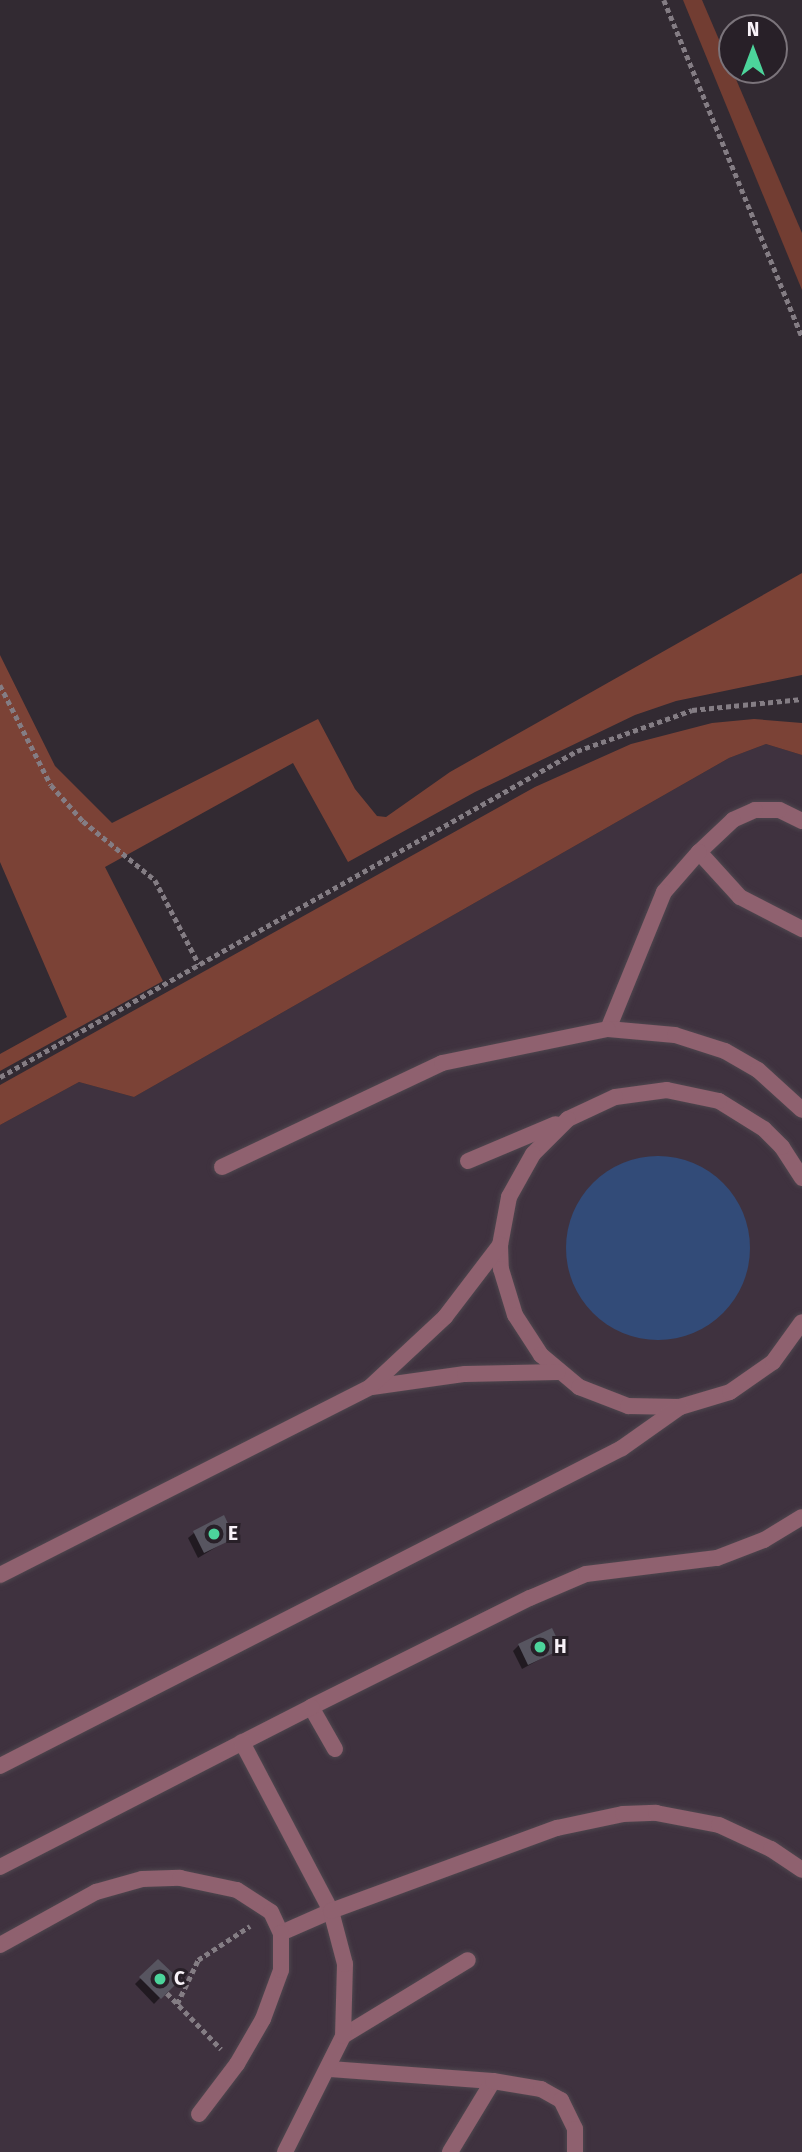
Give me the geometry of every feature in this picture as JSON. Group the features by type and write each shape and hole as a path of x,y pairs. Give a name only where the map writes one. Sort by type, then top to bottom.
{"lane":[{"path":"607,1030 664,892 699,852 733,820 755,810 779,810 802,821"},
{"path":"699,852 740,897 802,929"},
{"path":"222,1167 442,1063 607,1030 675,1035 725,1051 758,1070 802,1110"},
{"path":"468,1161 615,1097 641,1091 694,1094 742,1113 782,1147 802,1178"},
{"path":"568,1119 533,1154 519,1174 503,1221 500,1245 501,1269 514,1315 526,1337 558,1372 579,1387 615,1402 680,1408 706,1402 753,1379 790,1342 802,1322"},
{"path":"0,1576 370,1387 445,1317 500,1245"},
{"path":"370,1387 465,1374 558,1372"},
{"path":"0,1766 622,1448 680,1408"},
{"path":"0,1867 311,1707 569,1581 607,1570 717,1558 764,1541 802,1517"},
{"path":"311,1707 335,1749"},
{"path":"242,1742 331,1911 345,1964 343,2036 330,2069 285,2152"},
{"path":"281,1933 331,1911 557,1828 623,1814 656,1813 719,1825 771,1849 802,1870"},
{"path":"0,1945 96,1892 142,1879 180,1878 218,1884 271,1912 281,1933 283,1961 274,1997 237,2064 199,2114"},
{"path":"343,2036 468,1960"},
{"path":"330,2069 493,2081 553,2094 571,2118 575,2152"},
{"path":"450,2152 493,2081"}],"path":[{"path":"664,0 802,337"},
{"path":"0,685 51,785 83,821 155,880 199,964"},
{"path":"0,1077 577,751 692,710 802,699"},
{"path":"177,2004 198,1960 271,1912"},
{"path":"167,1993 237,2064"}],"shaded area":[{"path":"683,0 702,0 718,37 718,84 738,84 802,233 802,290"},
{"path":"802,573 802,675 676,701 635,715 475,792 348,862 293,763 105,867 163,981 0,1071 0,1054 67,1017 0,862 0,655 55,766 112,823 318,719 355,789 377,816 386,817 450,772"},
{"path":"754,719 802,723 802,755 766,744 729,758 134,1097 79,1082 0,1125 0,1085 535,787 631,744 712,723"},
{"path":"766,744 802,755 802,2152 0,2152 0,1125 79,1082 134,1097 729,758"}],"water":[{"path":"658,1156 693,1163 723,1183 743,1213 750,1248 743,1283 723,1313 693,1333 658,1340 623,1333 593,1313 573,1283 566,1248 573,1213 593,1183 623,1163"}],"building":[{"name":"E","path":"224,1515 235,1538 204,1553 193,1531"},
{"name":"H","path":"552,1628 562,1649 528,1665 518,1644"},
{"name":"C","path":"158,1959 180,1980 161,1999 139,1977"}],"place":[{"name":"E","path":"214,1534"},
{"name":"H","path":"540,1647"},
{"name":"C","path":"160,1979"}]}
